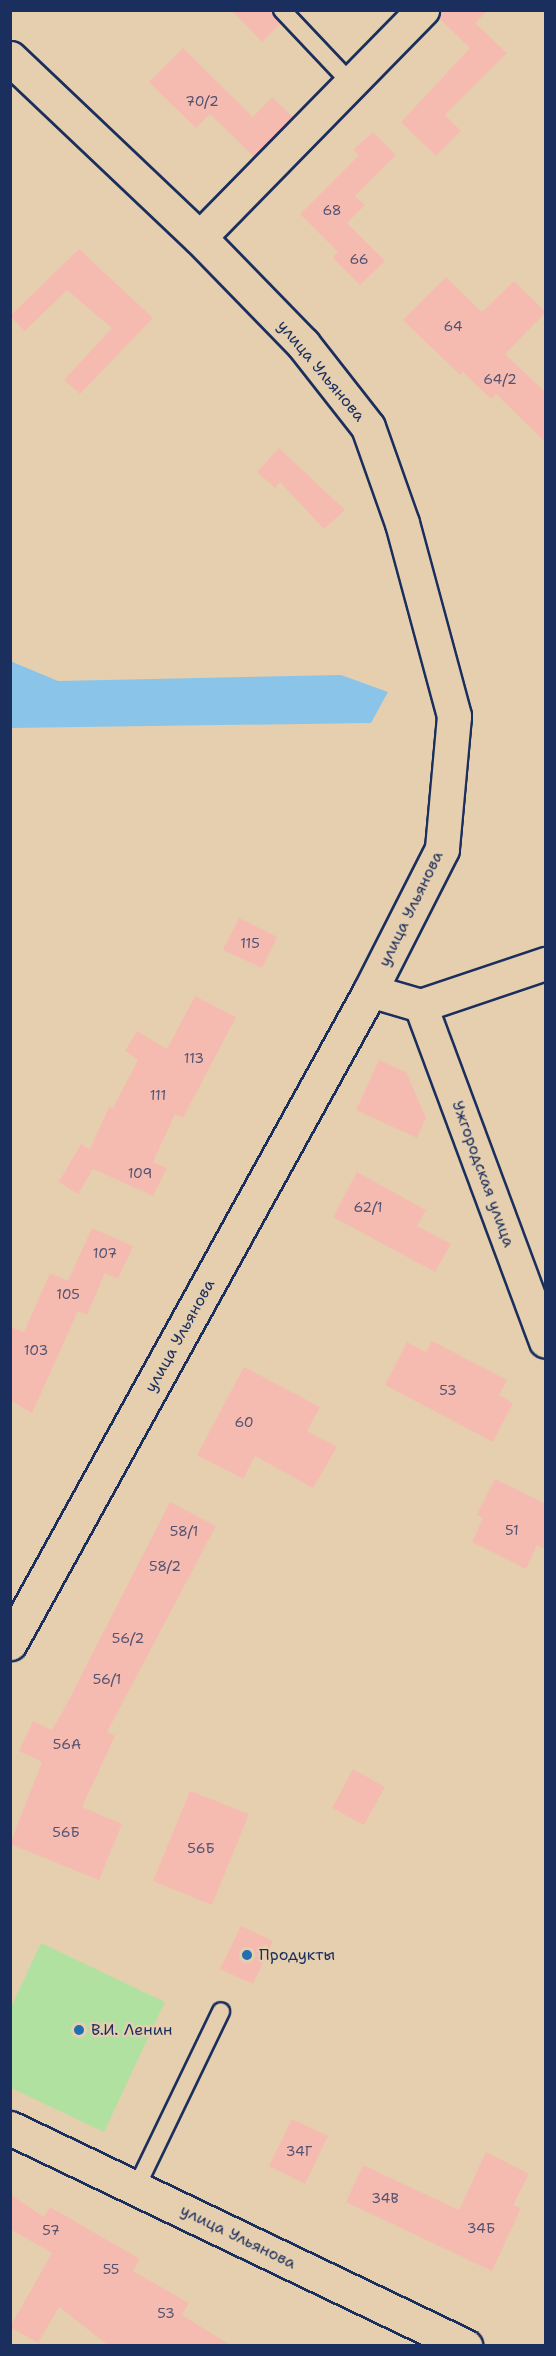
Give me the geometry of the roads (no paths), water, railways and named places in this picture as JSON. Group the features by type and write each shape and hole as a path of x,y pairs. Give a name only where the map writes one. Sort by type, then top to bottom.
{"street":[{"path":"200,238 423,10"},
{"name":"улица Ульянова","path":"10,58 200,238 303,344 368,427 402,523 454,716 442,849 370,991 10,1643"},
{"path":"370,991 421,1006 546,964"},
{"name":"Ужгородская улица","path":"421,1006 546,1342"},
{"name":"улица Ульянова","path":"10,2128 465,2346"}],"lane":[{"path":"282,10 351,83"},
{"path":"136,2188 221,2011"}],"water":[{"path":"10,661 58,681 341,675 388,692 371,723 11,728"}],"place":[{"name":"Продукты","path":"247,1955"},
{"name":"В.И. Ленин","path":"79,2030"}]}
